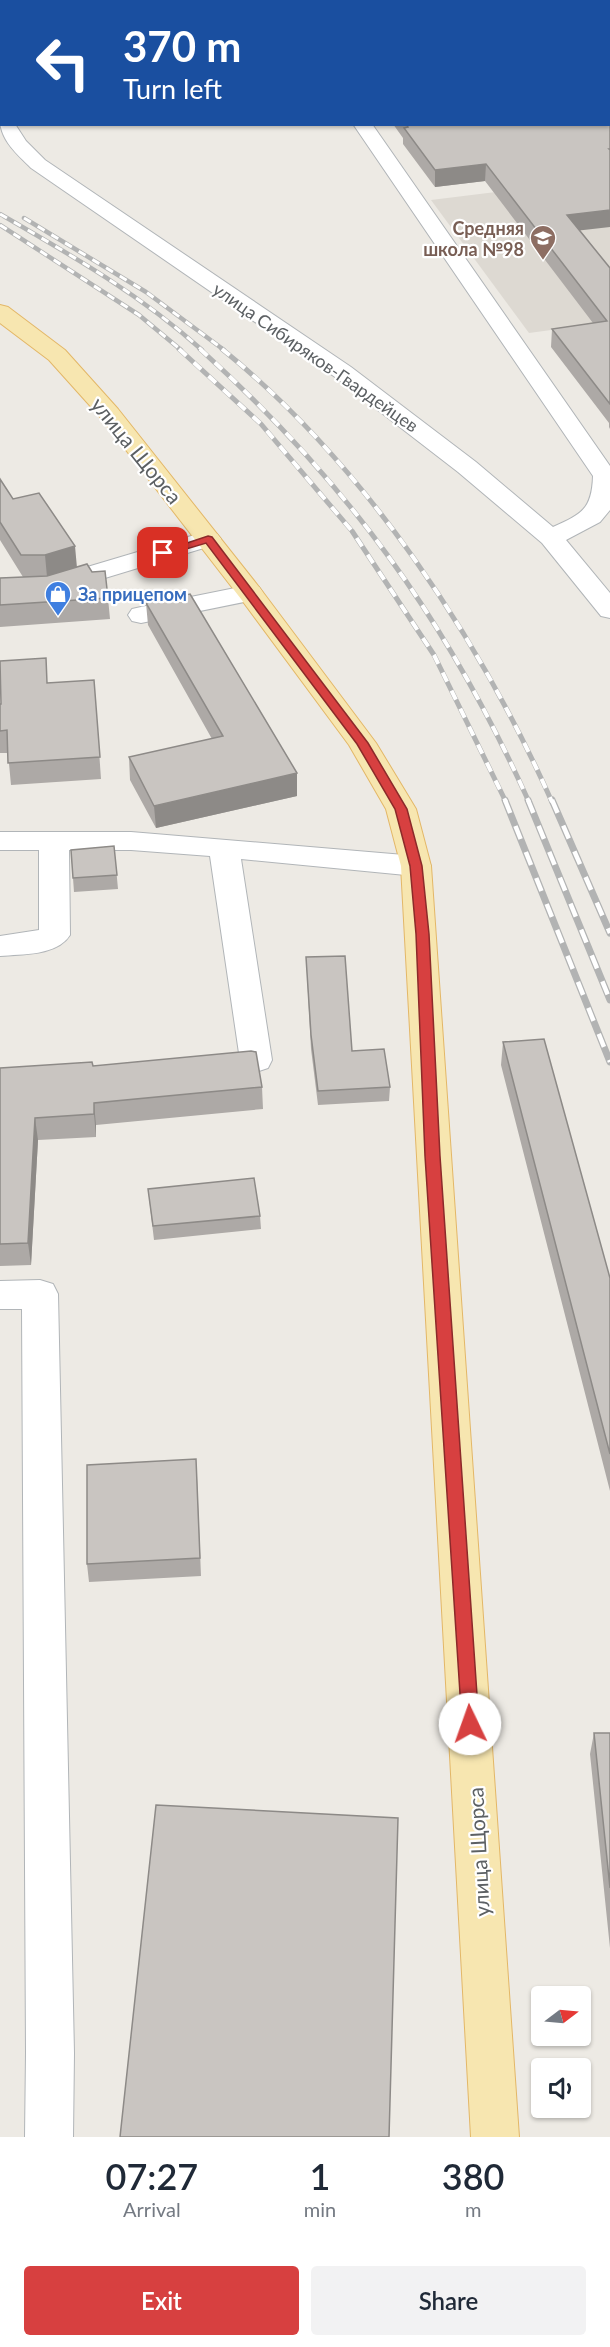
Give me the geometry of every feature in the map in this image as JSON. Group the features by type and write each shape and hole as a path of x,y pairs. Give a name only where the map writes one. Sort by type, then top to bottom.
{"main road":[{"name":"улица Щорса","path":"2,314 57,355 110,414 250,593 362,743 401,809 416,866 495,2137"}],"street":[{"name":"улица Сибиряков-Гвардейцев","path":"5,126 19,145 38,164 343,372 467,467 551,538 610,610"},
{"path":"363,126 608,475 606,494 595,515 551,538"},
{"path":"0,587 49,587 208,539"},
{"path":"141,615 250,593"},
{"path":"0,841 131,841 416,866"},
{"path":"0,946 42,941 54,935 54,842"},
{"path":"224,848 256,1060"},
{"path":"0,1295 40,1294 50,2053 49,2137"}],"shaded area":[{"name":"Средняя школа №98","path":"610,178 610,322 529,333 431,200"}],"building":[{"path":"610,126 610,210 567,215 610,268 610,404 552,329 607,321 486,164 435,170 404,128"},
{"path":"0,479 13,499 39,493 75,546 45,555 21,555 0,522"},
{"path":"87,564 92,572 105,571 108,598 0,605 0,578 47,576"},
{"path":"190,594 297,773 154,806 129,757 223,736 146,603"},
{"path":"46,658 47,683 94,680 100,757 8,763 7,730 0,731 0,661"},
{"path":"114,846 117,875 73,878 71,850"},
{"path":"345,956 352,1051 384,1049 390,1087 318,1091 311,1035 306,957"},
{"path":"544,1039 610,1278 610,1454 503,1042"},
{"path":"256,1052 262,1087 94,1103 94,1114 35,1118 28,1243 0,1244 0,1068 92,1062 93,1066"},
{"path":"254,1178 260,1216 153,1226 148,1189"},
{"path":"196,1459 200,1558 87,1564 87,1465"},
{"path":"594,1733 610,1733 610,1888"},
{"path":"156,1805 398,1818 389,2137 120,2137"}],"railway":[{"path":"0,214 130,294 155,311 202,350"},
{"path":"24,218 146,292 224,350"},
{"path":"0,225 139,315 181,350"},
{"path":"179,349 261,424 352,531 434,655 506,802"},
{"path":"200,349 253,399 302,451 348,503 389,558 428,614 464,673 529,802"},
{"path":"222,349 274,395 323,445 369,499 412,556 453,616 489,677 552,802"},
{"path":"505,800 610,1062"},
{"path":"528,800 610,1000"},
{"path":"552,800 610,933"}],"place":[{"name":"Средняя школа №98","path":"543,261"},
{"name":"За прицепом","path":"58,617"}],"route":[{"path":"163,553 208,539 362,743 401,809 416,866 422,934 432,1156 470,1724"}]}
